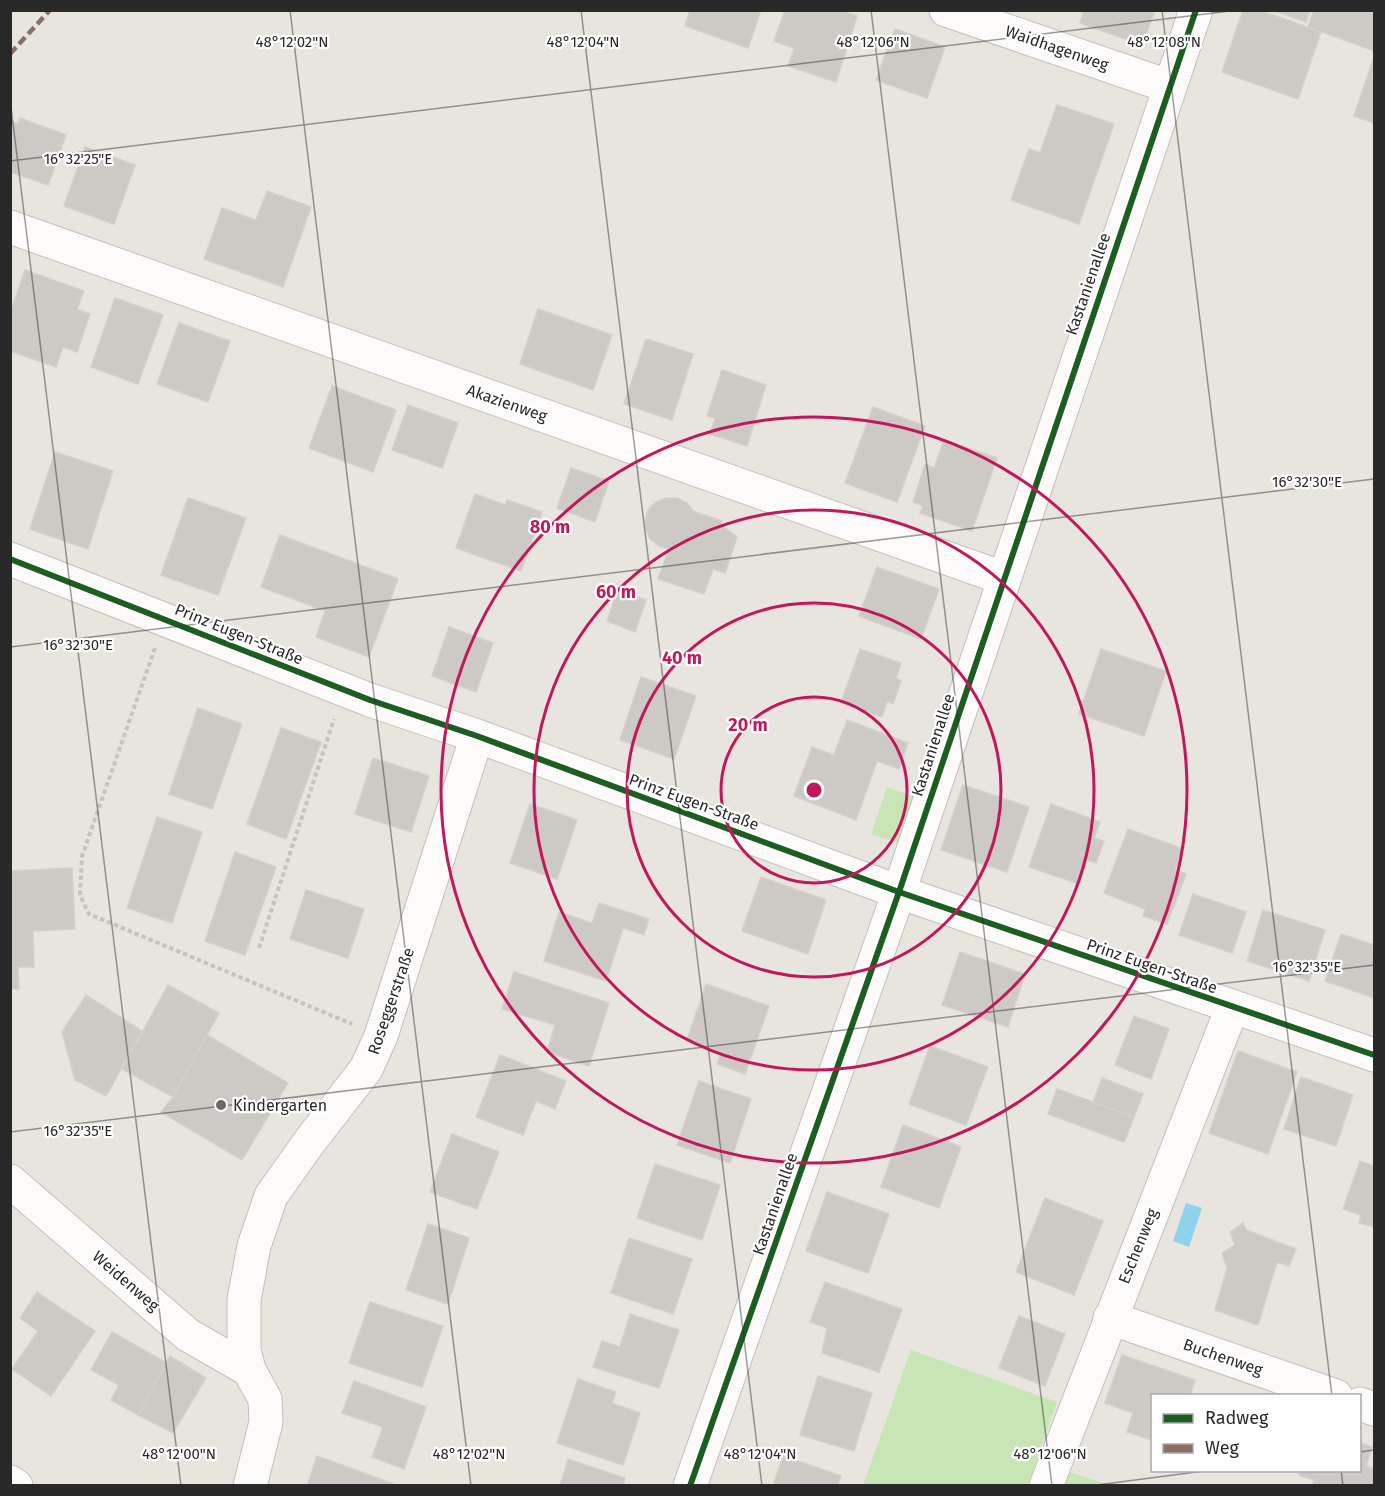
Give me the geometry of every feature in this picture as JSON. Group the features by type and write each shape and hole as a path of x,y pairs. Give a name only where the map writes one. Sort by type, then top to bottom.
{"street":[{"name":"Waidhagenweg","path":"945,10 1168,86"},
{"name":"Kastanienallee","path":"690,1485 899,892 1168,86 1196,10"},
{"name":"Akazienweg","path":"10,227 1003,578"},
{"name":"Prinz Eugen-Straße","path":"10,559 344,690 477,736 899,892 1374,1055"},
{"name":"Roseggerstraße","path":"250,1485 266,1422 265,1400 249,1370 244,1350 244,1300 254,1246 271,1196 309,1141 366,1069 381,1036 477,736"},
{"name":"Eschenweg","path":"1046,1485 1233,1008"},
{"name":"Weidenweg","path":"10,1181 188,1335 249,1370"},
{"name":"Buchenweg","path":"1110,1318 1333,1394"},
{"path":"10,1482 16,1485"}],"path":[{"path":"165,620 82,856 80,895 89,915 381,1036"},
{"path":"259,948 344,690"}],"green space":[{"path":"887,787 917,798 901,844 871,834"},
{"path":"911,1350 1057,1402 1028,1485 863,1485"},
{"path":"1064,1470 1109,1485 1059,1486"}],"water":[{"path":"1186,1203 1202,1208 1189,1247 1173,1241"}],"building":[{"path":"690,10 761,10 748,48 685,26"},
{"path":"785,10 840,10 857,16 836,82 788,66 794,48 774,41"},
{"path":"1084,10 1155,10 1142,45 1080,23"},
{"path":"1243,10 1259,10 1321,32 1298,99 1222,72"},
{"path":"1272,10 1310,10 1306,22"},
{"path":"1314,10 1364,10 1374,14 1374,51 1308,27"},
{"path":"895,29 945,47 927,98 876,80"},
{"path":"1374,57 1374,123 1354,116"},
{"path":"1057,105 1114,124 1079,224 1011,200 1029,149 1040,153"},
{"path":"20,118 66,135 48,185 10,172 10,121 18,124"},
{"path":"85,147 135,165 114,224 64,206"},
{"path":"267,191 311,207 283,287 204,259 222,208 256,220"},
{"path":"25,270 84,291 77,309 90,314 77,352 63,347 56,367 10,351 10,314"},
{"path":"115,298 163,315 138,384 91,367"},
{"path":"538,309 612,335 593,390 520,364"},
{"path":"179,323 230,341 208,402 157,384"},
{"path":"646,339 693,354 672,420 624,404"},
{"path":"722,370 766,385 747,446 710,434 715,418 707,416"},
{"path":"332,386 396,410 373,472 309,448"},
{"path":"408,405 458,423 442,468 392,450"},
{"path":"873,407 925,426 897,502 845,483"},
{"path":"944,440 997,458 972,531 920,513 923,506 913,502 925,464 934,468"},
{"path":"55,452 113,471 88,549 30,529"},
{"path":"571,468 609,481 595,522 557,508"},
{"path":"475,494 505,505 507,500 542,512 521,571 456,548"},
{"path":"188,498 246,518 218,595 161,575"},
{"path":"666,498 677,498 687,503 693,511 722,521 721,525 737,537 725,573 713,569 704,594 658,579 669,549 659,546 650,539 645,519 649,509 656,502"},
{"path":"280,535 398,579 369,657 316,637 325,611 261,587"},
{"path":"877,567 939,589 921,639 859,616"},
{"path":"618,590 646,600 635,632 607,621"},
{"path":"449,627 493,643 476,692 432,676"},
{"path":"860,649 901,663 896,678 901,681 893,704 887,701 882,717 841,703"},
{"path":"1101,649 1166,671 1144,736 1079,714"},
{"path":"641,677 696,696 674,759 620,740"},
{"path":"198,708 242,724 212,809 169,794"},
{"path":"847,720 908,743 899,769 877,761 856,820 794,796 812,747 834,755"},
{"path":"281,728 321,742 286,839 247,824"},
{"path":"373,758 429,776 411,832 355,814"},
{"path":"963,785 1029,807 1007,872 941,850"},
{"path":"530,804 577,820 557,879 510,863"},
{"path":"1051,804 1100,822 1094,838 1104,841 1096,863 1087,860 1079,884 1029,867"},
{"path":"157,817 202,832 172,923 127,908"},
{"path":"1128,829 1183,849 1175,870 1186,874 1167,924 1143,916 1145,909 1104,893"},
{"path":"235,852 276,867 245,955 205,941"},
{"path":"72,868 75,929 33,931 34,967 18,967 19,989 10,989 10,871"},
{"path":"761,877 826,900 808,954 742,931"},
{"path":"306,890 364,909 348,958 290,939"},
{"path":"1193,894 1246,912 1232,953 1179,935"},
{"path":"599,903 649,919 644,935 623,928 606,981 544,961 559,912 592,923"},
{"path":"1263,910 1325,930 1309,981 1247,961"},
{"path":"1341,934 1374,945 1374,998 1325,981"},
{"path":"960,952 1025,974 1008,1027 942,1005"},
{"path":"514,972 609,1003 589,1066 547,1052 555,1025 502,1009"},
{"path":"706,984 769,1006 745,1074 717,1064 721,1052 687,1040"},
{"path":"168,985 219,1013 173,1097 122,1069"},
{"path":"86,995 142,1031 106,1096 75,1080 62,1032"},
{"path":"1134,1016 1169,1029 1151,1079 1115,1065"},
{"name":"Kindergarten","path":"207,1035 288,1083 242,1160 161,1112 173,1097"},
{"path":"930,1046 988,1067 966,1125 909,1104"},
{"path":"1238,1051 1297,1072 1268,1154 1209,1133"},
{"path":"500,1055 566,1081 555,1109 536,1101 523,1135 476,1117"},
{"path":"1301,1077 1353,1095 1336,1146 1284,1129"},
{"path":"1102,1078 1143,1094 1134,1117 1093,1102"},
{"path":"699,1081 751,1099 730,1163 677,1145"},
{"path":"1057,1089 1134,1117 1124,1142 1048,1114"},
{"path":"903,1125 961,1147 939,1208 881,1187"},
{"path":"452,1134 499,1152 477,1209 430,1192"},
{"path":"1360,1161 1374,1166 1374,1227 1359,1223 1361,1215 1343,1209"},
{"path":"655,1164 720,1185 702,1240 637,1218"},
{"path":"827,1192 889,1214 868,1273 806,1251"},
{"path":"1045,1198 1103,1221 1074,1295 1016,1272"},
{"path":"1243,1223 1246,1230 1296,1249 1289,1266 1277,1262 1258,1325 1215,1310 1227,1268 1222,1253 1235,1245 1230,1232"},
{"path":"428,1224 469,1238 448,1304 406,1290"},
{"path":"629,1238 692,1259 673,1314 611,1293"},
{"path":"825,1282 902,1309 879,1372 822,1353 827,1328 810,1322"},
{"path":"37,1292 95,1331 51,1396 12,1369 38,1331 20,1318"},
{"path":"370,1302 443,1326 422,1387 349,1363"},
{"path":"630,1314 679,1330 659,1388 593,1367 602,1341 620,1347"},
{"path":"1019,1316 1065,1334 1045,1386 999,1368"},
{"path":"112,1332 167,1363 138,1415 111,1400 119,1385 91,1370"},
{"path":"1122,1355 1195,1380 1191,1394 1151,1394 1151,1440 1127,1432 1133,1413 1105,1403"},
{"path":"170,1356 206,1378 173,1433 138,1415"},
{"path":"818,1376 872,1393 854,1451 800,1435"},
{"path":"578,1379 616,1392 612,1403 640,1413 623,1465 557,1443"},
{"path":"354,1381 426,1407 404,1469 372,1457 383,1427 342,1413"},
{"path":"1361,1443 1372,1447 1366,1466 1374,1469 1374,1486 1312,1486 1314,1480 1299,1475 1300,1472 1361,1472"},
{"path":"317,1456 394,1484 393,1486 307,1486"},
{"path":"783,1456 841,1476 837,1486 773,1486"},
{"path":"568,1459 625,1478 623,1486 560,1486"}],"marked path":[{"path":"10,54 50,10"}],"cycle path":[{"path":"690,1486 899,892 1196,10"},
{"path":"10,559 370,700 477,736 899,892 1374,1055"}],"place":[{"name":"Kindergarten","path":"221,1105"}]}
